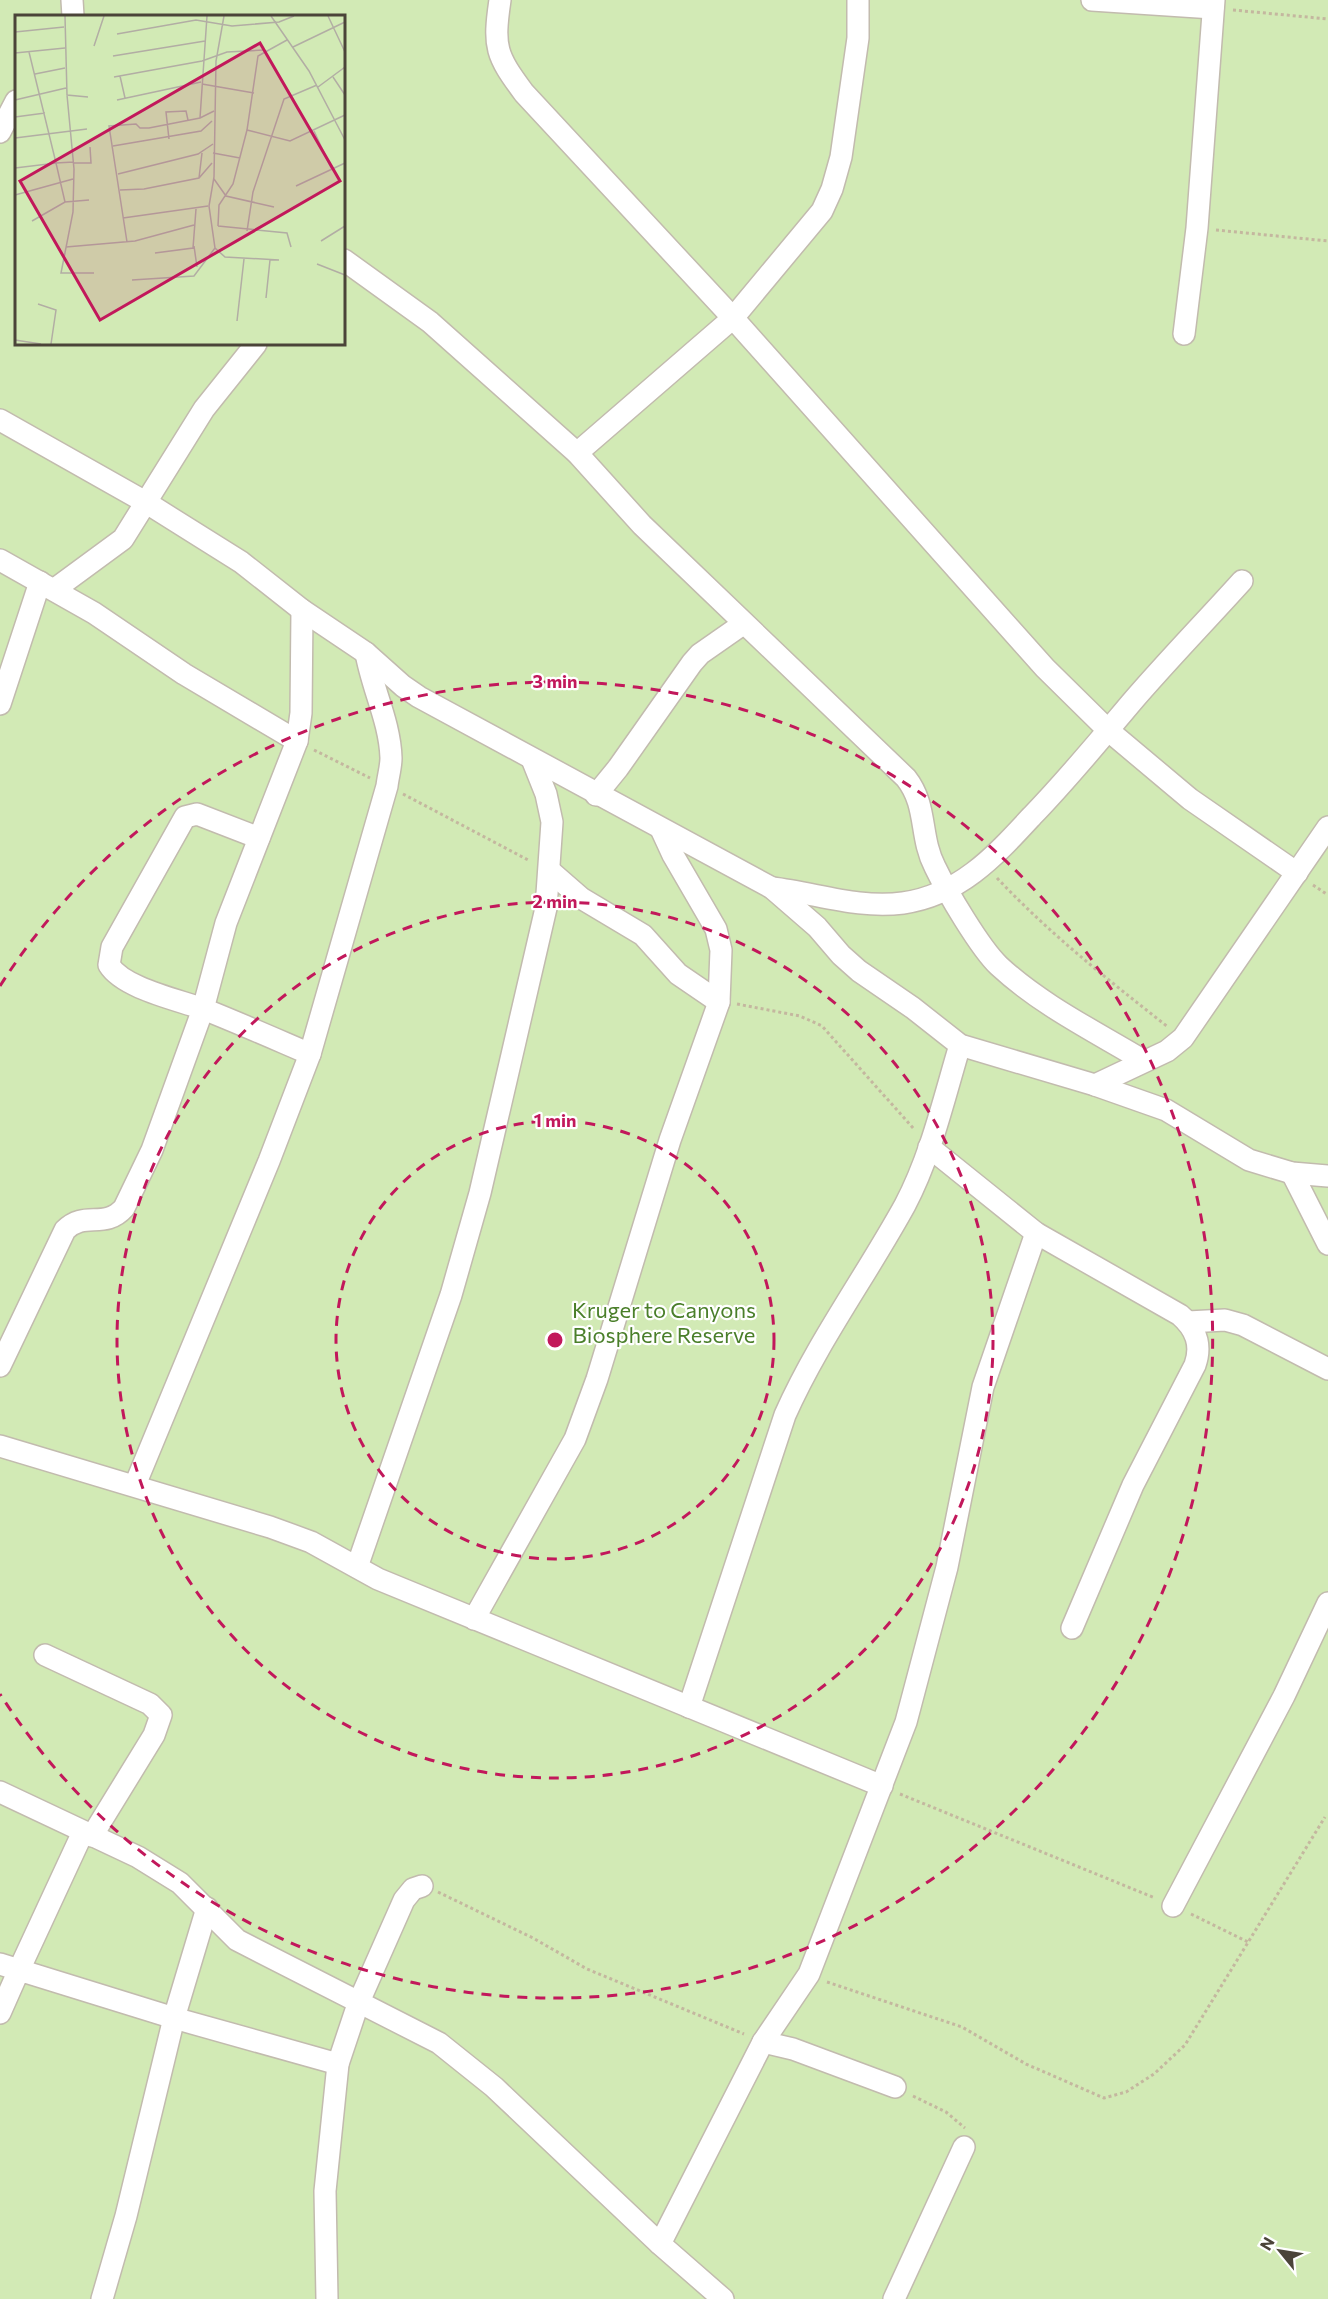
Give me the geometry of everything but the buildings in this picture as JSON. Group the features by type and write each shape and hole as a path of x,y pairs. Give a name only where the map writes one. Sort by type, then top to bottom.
{"street":[{"path":"500,0 496,46 502,63 524,93 733,318 1045,668 1109,731 1190,799 1297,873"},
{"path":"577,453 733,318 815,220 832,189 841,157 858,38 858,0"},
{"path":"1092,0 1213,4 1197,228 1184,334"},
{"path":"0,132 15,103"},
{"path":"345,261 430,322 577,453 642,525 906,778 916,790 920,800 928,854 986,952 998,965 1057,1007 1144,1061"},
{"path":"0,704 48,586 123,539 204,409 255,345"},
{"path":"0,420 147,503 241,562 303,610 366,653 419,697 596,795 772,888 817,927 853,966 960,1045 1095,1085 1166,1110 1249,1160 1292,1173 1328,1176"},
{"path":"0,560 48,586 184,675 297,741"},
{"path":"772,888 848,902 877,904 904,903 949,890 986,865 1075,772 1131,703 1242,581"},
{"path":"0,1366 65,1230 72,1222 84,1219 111,1219 124,1208 152,1150 203,1009 226,923 297,741 302,713 303,610"},
{"path":"596,795 618,768 692,663 700,654 743,624"},
{"path":"135,1485 269,1161 310,1054 387,786 391,759 389,739 370,680 366,653"},
{"path":"357,1567 451,1295 480,1193 546,908 550,871 550,809 532,759"},
{"path":"259,838 197,813 185,817 112,947 108,959 112,970 154,993 203,1009 310,1054"},
{"path":"1095,1085 1167,1051 1183,1038 1328,827"},
{"path":"474,1619 529,1525 574,1439 597,1379 670,1140 719,1002 722,950 716,929 673,855 661,829"},
{"path":"550,871 581,898 643,935 678,974 719,1002"},
{"path":"689,1707 785,1415 803,1375 905,1203 929,1147 960,1045"},
{"path":"929,1147 1036,1233 1188,1322 1199,1344 1195,1365 1133,1485 1072,1628"},
{"path":"1292,1173 1328,1244"},
{"path":"660,2244 763,2042 809,1974 906,1722 931,1633 983,1387 1036,1233"},
{"path":"1188,1322 1226,1320 1243,1325 1328,1369"},
{"path":"0,1446 135,1485 166,1497 270,1527 311,1542 357,1567 474,1619 882,1786"},
{"path":"1173,1906 1284,1696 1328,1603"},
{"path":"0,2013 9,1967 88,1834 154,1735 160,1715 150,1704 45,1655"},
{"path":"0,1792 138,1857 180,1883 207,1908 221,1927 237,1940 358,2004 439,2043 494,2087 660,2244 723,2299"},
{"path":"327,2299 325,2191 338,2064 358,2004 404,1900 413,1889 422,1886"},
{"path":"102,2299 126,2216 174,2018 207,1908"},
{"path":"9,1967 174,2018 338,2064"},
{"path":"763,2042 793,2049 895,2087"},
{"path":"894,2299 964,2147"}],"path":[{"path":"1213,4 1328,19"},
{"path":"1197,228 1328,241"},
{"path":"297,741 550,871"},
{"path":"986,865 1038,921 1080,959 1183,1038"},
{"path":"719,1002 800,1016 822,1026 929,1147"},
{"path":"882,1786 1173,1906 1248,1941"},
{"path":"809,1974 962,2027 1062,2081 1104,2098 1113,2097 1126,2092 1154,2074 1185,2044 1325,1817"},
{"path":"422,1886 533,1938 587,1970 763,2042"},
{"path":"895,2087 963,2123 967,2131 964,2147"}],"green space":[{"name":"Kruger to Canyons Biosphere Reserve","path":"0,0 1328,0 1328,2299 0,2299"}]}
